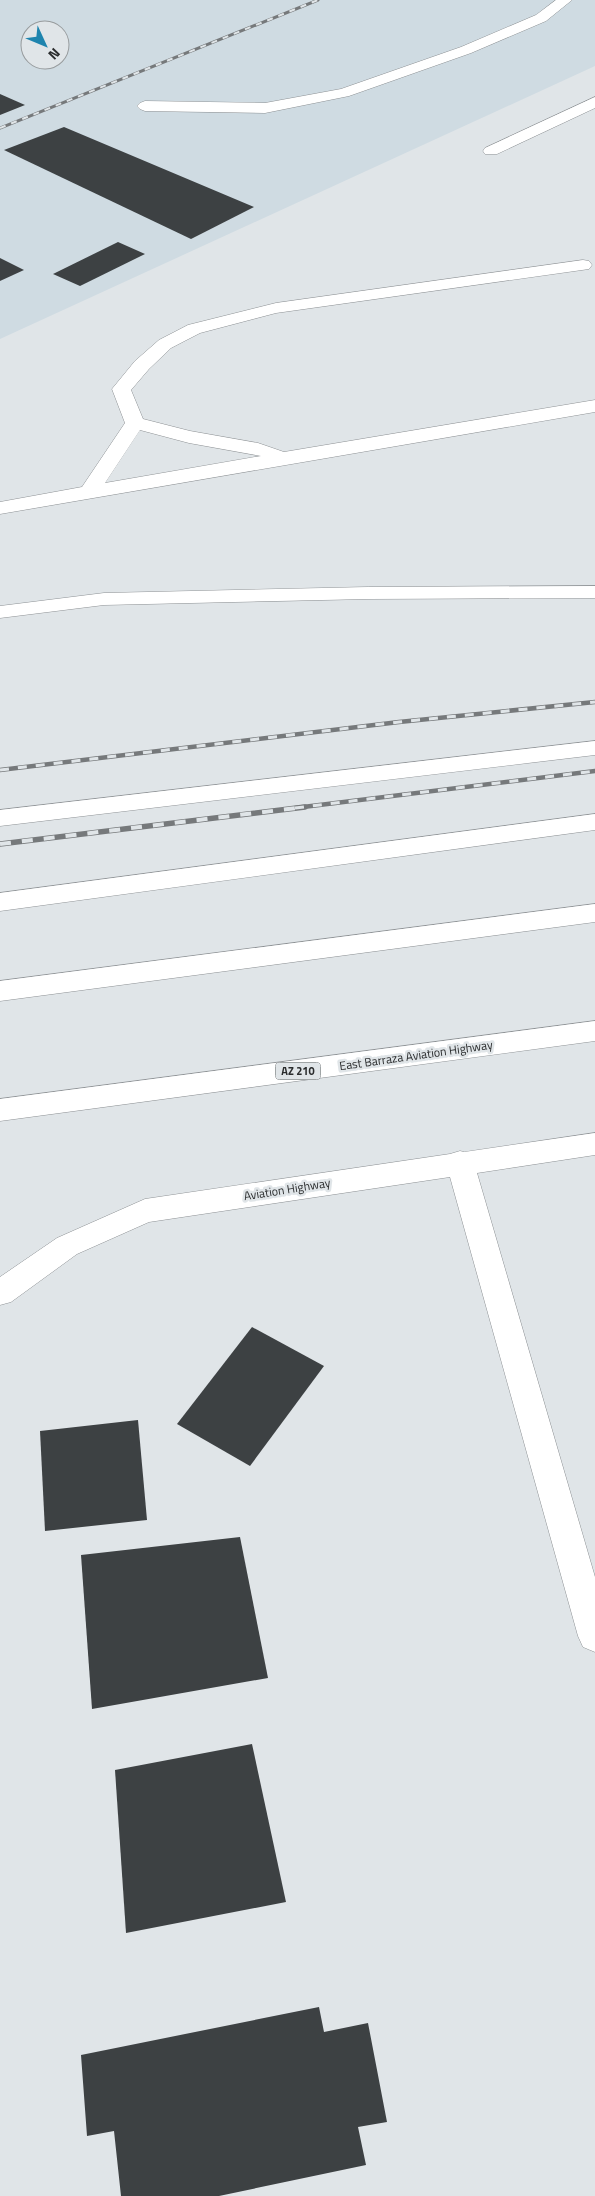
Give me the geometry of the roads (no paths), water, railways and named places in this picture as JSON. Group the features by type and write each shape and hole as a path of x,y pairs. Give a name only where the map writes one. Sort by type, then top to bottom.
{"main road":[{"path":"145,106 265,108 344,93 466,50 541,18 565,0"},
{"path":"491,151 595,102"},
{"path":"285,458 258,449 189,437 135,423 121,389 142,365 165,344 194,329 276,308 583,266"},
{"path":"0,508 595,406"},
{"path":"89,492 135,423"},
{"path":"0,612 104,599 592,590"},
{"path":"0,818 595,748"},
{"path":"0,902 595,822"},
{"path":"0,991 595,913"},
{"name":"East Barraza Aviation Highway","path":"0,1110 595,1031"},
{"name":"Aviation Highway","path":"0,1293 67,1246 145,1210 460,1162 595,1144"},
{"path":"460,1162 595,1636"}],"railway":[{"path":"0,128 318,0"},
{"path":"0,770 399,722 595,702"},
{"path":"295,808 595,771"},
{"path":"0,844 305,807"}]}
